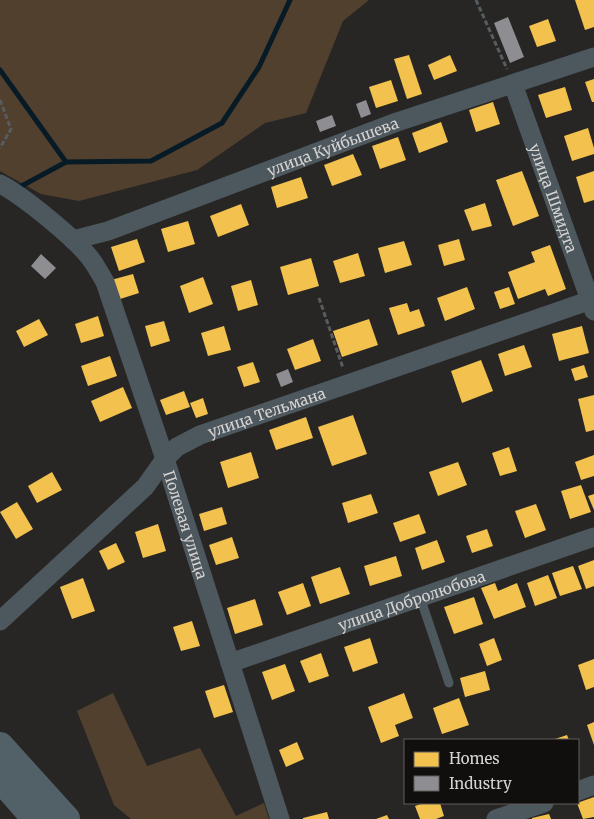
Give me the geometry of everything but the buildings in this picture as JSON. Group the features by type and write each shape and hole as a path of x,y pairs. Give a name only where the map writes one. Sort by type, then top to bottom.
{"main road":[{"path":"0,746 66,819"},
{"path":"0,778 36,819"}],"street":[{"name":"улица Куйбышева","path":"73,240 108,231 397,122 594,57"},
{"name":"улица Шмидта","path":"513,84 593,304"},
{"name":"Полевая улица","path":"3,185 73,240 92,261 105,282 165,459 280,819"},
{"name":"улица Тельмана","path":"0,621 146,487 165,459 177,446 200,435 348,384 593,304"},
{"name":"улица Добролюбова","path":"230,662 594,537"},
{"path":"579,791 594,786"},
{"path":"496,819 541,804"}],"lane":[{"path":"420,597 449,683"}],"path":[{"path":"476,0 513,84"},
{"path":"0,100 11,129 0,148"},
{"path":"319,298 348,384"}],"shaded area":[{"path":"0,0 369,0 343,21 306,113 265,123 197,170 79,201 41,194 0,171"},
{"path":"113,693 147,766 200,748 236,816 264,803 269,819 131,819 114,805 77,711"}],"waterway":[{"path":"16,189 66,162 151,161 222,123 259,67 290,0"},
{"path":"0,70 66,162"}]}
